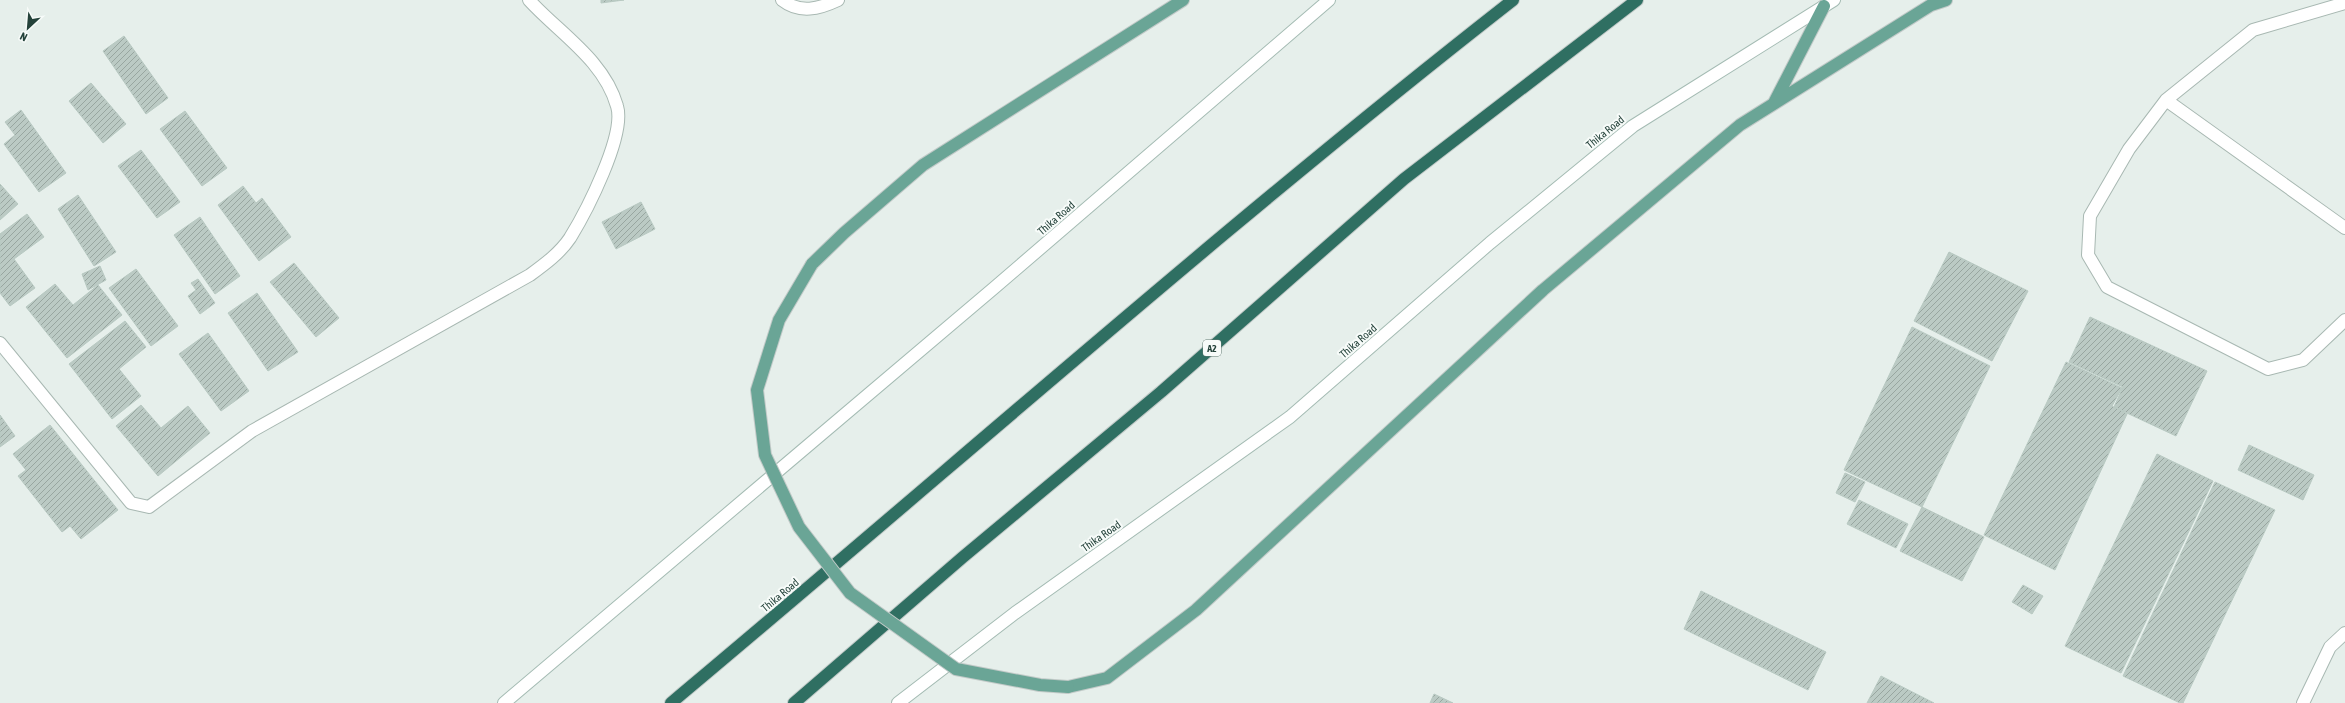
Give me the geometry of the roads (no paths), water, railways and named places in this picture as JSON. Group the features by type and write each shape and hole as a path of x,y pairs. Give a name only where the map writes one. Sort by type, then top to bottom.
{"highway":[{"name":"Thika Road","path":"671,703 1200,254 1394,93 1513,0"},
{"name":"A2","path":"794,703 963,557 1161,392 1404,179 1637,0"}],"main road":[{"path":"0,343 131,503 149,507 252,431 530,274 549,261 570,239 608,160 617,132 618,107 606,81 593,62 529,0"},
{"path":"782,0 789,6 819,9 838,0"},
{"path":"1183,0 924,164 844,233 812,264 779,320 758,390 765,455 799,527 850,593 956,669 1040,685 1068,687 1107,678 1196,610 1543,290 1740,125 1931,5 1946,0"},
{"name":"Thika Road","path":"504,703 994,288 1329,0"},
{"path":"1773,104 1829,3"},
{"name":"Thika Road","path":"898,703 1015,613 1290,417 1490,243 1633,126 1829,3"},
{"path":"2345,3 2253,30 2166,100 2129,149 2090,216 2088,255 2107,286 2268,369 2304,360 2345,320"},
{"path":"2166,100 2345,228"},
{"path":"2304,703 2330,647 2345,633"}]}
